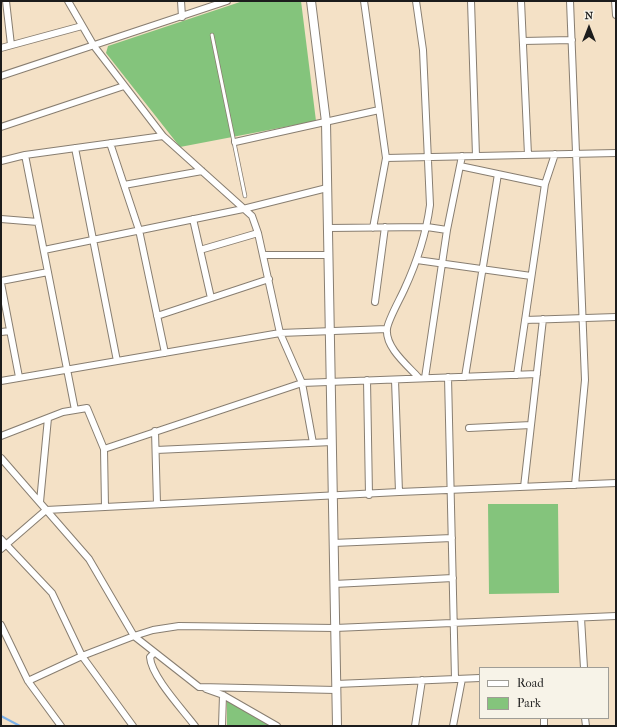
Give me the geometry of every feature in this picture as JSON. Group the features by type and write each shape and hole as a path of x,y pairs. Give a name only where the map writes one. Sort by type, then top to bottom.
{"street":[{"path":"6,1 11,45"},
{"path":"68,1 94,46 163,136 252,216 258,233 280,333 302,383 313,443"},
{"path":"181,1 182,16"},
{"path":"1,76 227,1"},
{"path":"311,1 326,122 336,726"},
{"path":"364,1 386,158 373,228"},
{"path":"416,1 423,50 430,205 427,227 417,260 387,330 390,342 396,353 418,377"},
{"path":"471,1 476,156"},
{"path":"521,1 528,155"},
{"path":"570,1 585,380 575,485"},
{"path":"615,1 616,15"},
{"path":"1,48 82,26"},
{"path":"523,41 572,40"},
{"path":"1,128 124,86"},
{"path":"235,142 379,110"},
{"path":"1,162 25,155 163,136"},
{"path":"110,143 139,230 165,353"},
{"path":"75,148 117,361"},
{"path":"386,158 616,153"},
{"path":"517,375 545,184 555,154"},
{"path":"25,155 75,410"},
{"path":"425,378 446,230 462,156"},
{"path":"460,166 545,184"},
{"path":"124,185 202,171"},
{"path":"466,377 498,174"},
{"path":"44,250 244,209 327,188"},
{"path":"1,219 38,222"},
{"path":"193,219 211,298"},
{"path":"375,302 385,227"},
{"path":"328,228 427,227 446,230"},
{"path":"200,250 258,233"},
{"path":"263,255 328,255"},
{"path":"417,260 531,276"},
{"path":"19,377 1,282 48,272"},
{"path":"157,316 269,279"},
{"path":"525,320 616,317"},
{"path":"524,488 543,319"},
{"path":"1,381 280,333 387,330"},
{"path":"1,332 10,331"},
{"path":"104,448 302,383 395,380 418,377 466,377 537,374"},
{"path":"448,377 454,623 458,679 453,726"},
{"path":"367,380 370,495"},
{"path":"395,380 399,492"},
{"path":"1,436 48,418 87,408 104,448 105,507"},
{"path":"40,502 48,418"},
{"path":"469,428 531,425"},
{"path":"155,431 157,504"},
{"path":"156,450 332,442"},
{"path":"1,458 89,558 134,636 199,687 223,695 277,726"},
{"path":"4,547 46,510 370,495 399,492 616,483"},
{"path":"334,543 452,538"},
{"path":"1,539 4,547 52,593 82,656 133,726"},
{"path":"334,584 453,578"},
{"path":"28,681 82,656 134,636 153,630 179,626 335,628 616,616"},
{"path":"581,618 584,667"},
{"path":"1,625 28,681 62,726"},
{"path":"154,653 150,657 151,663 168,692 195,726"},
{"path":"199,687 336,687 422,680 479,678"},
{"path":"415,726 422,680"},
{"path":"222,726 223,695"}],"lane":[{"path":"212,35 245,196"}],"green space":[{"path":"243,1 301,1 316,121 180,147 106,53 108,46"},
{"path":"488,504 558,504 559,593 489,594"},
{"path":"227,699 273,726 227,726"}],"waterway":[{"path":"1,716 20,726"}]}
